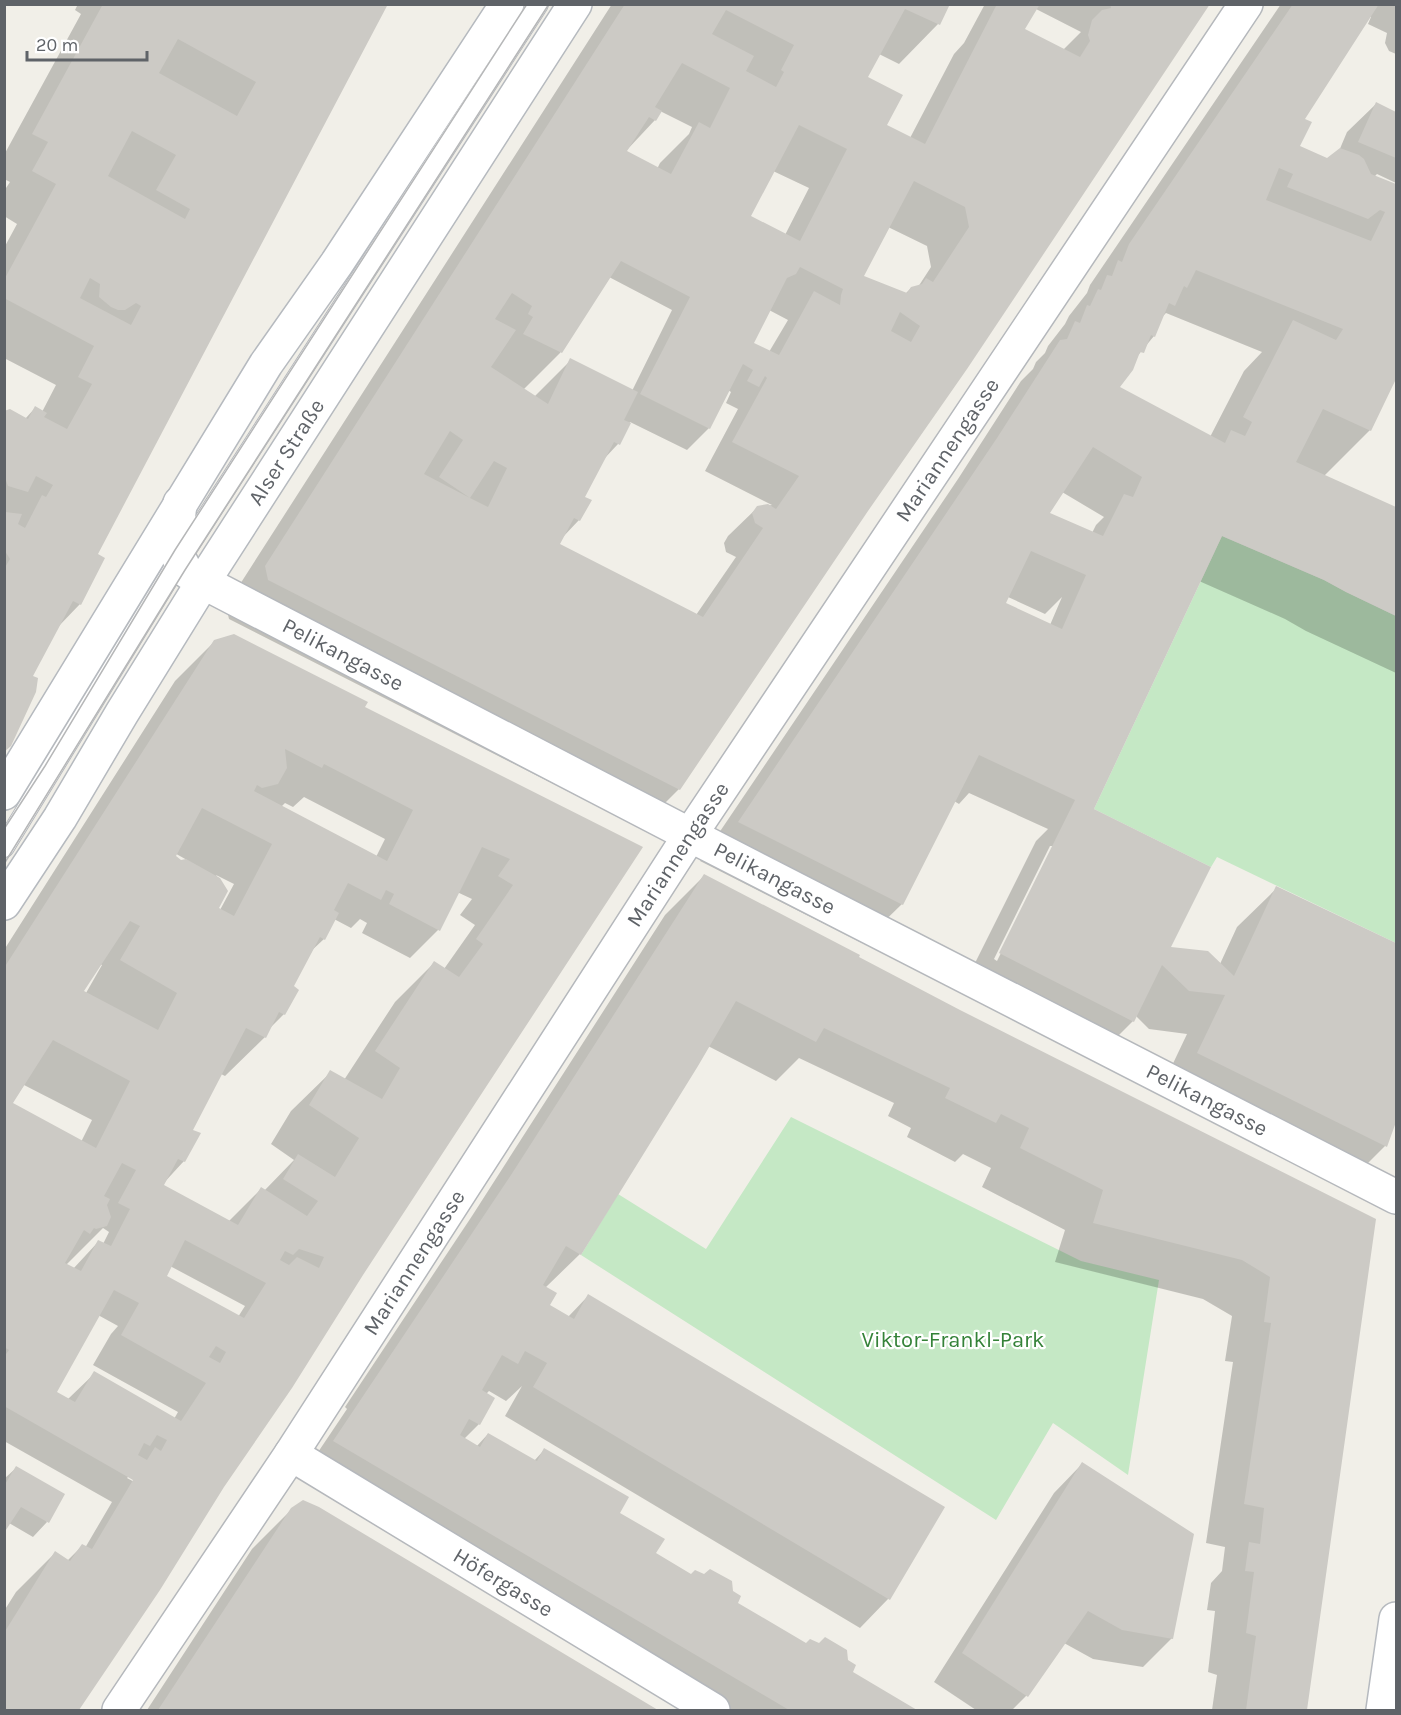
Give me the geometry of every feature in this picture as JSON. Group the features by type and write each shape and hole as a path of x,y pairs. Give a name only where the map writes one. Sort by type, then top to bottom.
{"street":[{"path":"4,793 266,364 337,263 507,4"},
{"name":"Alser Straße","path":"4,903 60,818 122,712 191,570 575,4"},
{"name":"Mariannengasse","path":"119,1710 291,1454 690,835 1246,4"},
{"path":"180,503 176,550 191,570"},
{"name":"Pelikangasse","path":"191,570 690,835 1396,1197"},
{"name":"Höfergasse","path":"291,1454 712,1710"},
{"path":"1383,1710 1396,1619"}],"lane":[{"path":"4,847 191,570 538,4"}],"green space":[{"path":"1222,536 1324,580 1396,616 1396,943 1217,857 1211,867 1094,809"},
{"name":"Viktor-Frankl-Park","path":"791,1117 1081,1261 1159,1280 1128,1475 1053,1423 996,1520 581,1255 618,1194 706,1249"}],"building":[{"path":"103,4 388,4 98,554 105,558 81,605 73,601 33,676 38,678 36,692 11,746 4,752 4,569 10,559 5,551 5,512 22,514 18,524 25,528 42,495 46,497 53,485 36,476 28,492 8,486 4,475 4,411 10,409 28,419 35,406 47,413 44,417 67,429 92,384 78,377 94,346 4,298 4,280 56,184 32,171 48,142 32,134","holes":["178,39 256,82 237,116 159,73","132,131 176,155 156,190 190,209 185,219 108,176","90,278 100,284 99,297 111,307 125,310 136,303 141,306 131,325 80,298"]},
{"path":"625,4 950,4 940,25 905,9 868,77 903,95 887,125 925,144 997,4 1040,4 1025,29 1080,57 1090,41 1088,35 1092,20 1102,10 1111,8 1110,4 1210,4 967,369 868,511 680,790 268,580 265,566","holes":["726,10 794,45 781,70 784,72 776,87 746,71 754,56 712,34","682,63 730,88 710,128 699,122 671,174 627,151 649,117 656,121 662,111 655,107","799,125 847,149 800,241 751,216","914,181 965,207 969,227 933,282 926,278 922,284 911,287 907,293 864,276","621,261 690,297 640,394 710,429 743,364 753,370 747,381 759,387 765,376 767,378 732,442 799,476 776,509 768,504 757,506 752,513 755,523 763,528 703,617 560,544 574,518 580,521 592,500 585,497 614,442 620,445 631,423 624,420 638,392 570,358 548,404 491,367 516,330 495,319 512,293 532,306 528,314 533,317 523,334 562,353","800,267 843,289 840,305 814,291 779,355 754,343 787,278 796,274","900,312 920,326 911,342 891,331","450,431 463,440 439,477 470,498 424,474","494,461 507,468 488,507 470,498"]},
{"path":"1293,4 1379,4 1305,119 1312,122 1300,146 1327,158 1340,148 1359,155 1364,159 1371,174 1396,184 1396,379 1371,431 1323,409 1296,462 1396,507 1396,616 1324,580 1222,536 1094,809 1211,867 1171,947 1208,951 1234,976 1276,886 1396,943 1396,1122 1387,1147 1197,1053 1225,995 1189,991 1162,965 1134,1022 999,953 1075,800 979,755 903,905 738,822 997,438 1060,340 1067,339 1075,321 1080,323 1087,305 1090,306 1098,289 1101,290 1107,275 1112,276 1118,260 1122,262 1129,244","holes":["1279,168 1293,174 1287,187 1368,219 1380,210 1385,212 1371,241 1266,200","1196,270 1343,329 1336,340 1293,320 1243,417 1252,422 1245,436 1231,430 1225,443 1120,387 1133,370 1140,352 1144,353 1151,335 1155,337 1169,303 1175,306 1184,286 1187,288","1093,447 1142,477 1133,497 1124,494 1103,536 1050,513","1031,551 1086,575 1062,629 1006,603"]},
{"path":"1376,102 1396,112 1396,158 1358,142"},
{"path":"234,634 368,702 365,707 643,847 363,1275 292,1388 224,1487 160,1590 79,1710 4,1710 4,1633 55,1551 70,1561 82,1544 92,1549 133,1480 4,1406 4,1357 9,1350 4,1347 4,968 214,640","holes":["285,749 322,768 324,764 413,810 387,861 254,791 257,785 262,788 278,784 287,768","202,808 272,844 234,916 219,908 228,891 220,878 186,859 181,860 176,856","482,847 510,859 498,876 513,885 476,939 483,944 459,977 434,961 375,1051 400,1068 382,1099 330,1070 309,1105 359,1138 335,1177 298,1154 283,1179 318,1201 307,1216 261,1187 238,1225 164,1185 178,1159 185,1162 201,1133 193,1130 246,1028 266,1038 279,1012 285,1015 299,990 294,986 320,937 325,940 339,913 334,910 348,883 381,900 386,890 394,894 389,904 440,931","130,921 140,926 120,960 177,993 158,1030 84,991","53,1040 130,1081 96,1148 13,1103","122,1163 136,1170 118,1203 130,1209 111,1246 98,1240 81,1271 65,1263 84,1230 90,1234 94,1228 107,1226 111,1217 107,1205 110,1199 104,1196","185,1240 266,1283 244,1318 167,1276","299,1249 324,1257 319,1268 297,1257 289,1265 280,1260 285,1251 293,1255","114,1290 139,1303 121,1335 206,1383 181,1421 94,1371 75,1402 57,1392","216,1346 226,1352 220,1363 209,1357","157,1435 167,1440 161,1451 155,1447 147,1460 138,1455 144,1443 150,1446"]},
{"path":"704,874 960,1010 1376,1219 1307,1710 1246,1710 1256,1636 1246,1633 1254,1572 1245,1571 1249,1542 1260,1544 1264,1508 1244,1504 1271,1323 1264,1322 1270,1277 1242,1260 1093,1223 1103,1190 1020,1148 1029,1128 1001,1114 996,1123 945,1098 950,1088 824,1028 816,1042 736,1001 581,1255 566,1246 543,1285 557,1293 550,1305 574,1319 588,1294 945,1507 890,1600 533,1387 547,1363 525,1351 518,1364 502,1355 482,1390 495,1398 480,1425 469,1419 460,1435 480,1447 488,1433 537,1461 544,1448 629,1497 620,1513 665,1539 656,1553 691,1574 695,1570 704,1574 710,1569 732,1581 733,1591 741,1596 738,1603 806,1643 810,1639 819,1643 825,1637 847,1650 848,1660 856,1665 853,1672 917,1710 789,1710 333,1441 511,1175"},
{"path":"1082,1462 1194,1534 1173,1639 1122,1630 1088,1611 1028,1697 962,1653"},
{"path":"16,1466 65,1494 49,1523 21,1507 4,1533 4,1486"},
{"path":"303,1500 319,1507 658,1710 158,1710 291,1508"}],"tram line":[{"path":"4,829 45,766 175,550 527,4"},
{"path":"4,864 185,570 549,4"}]}
